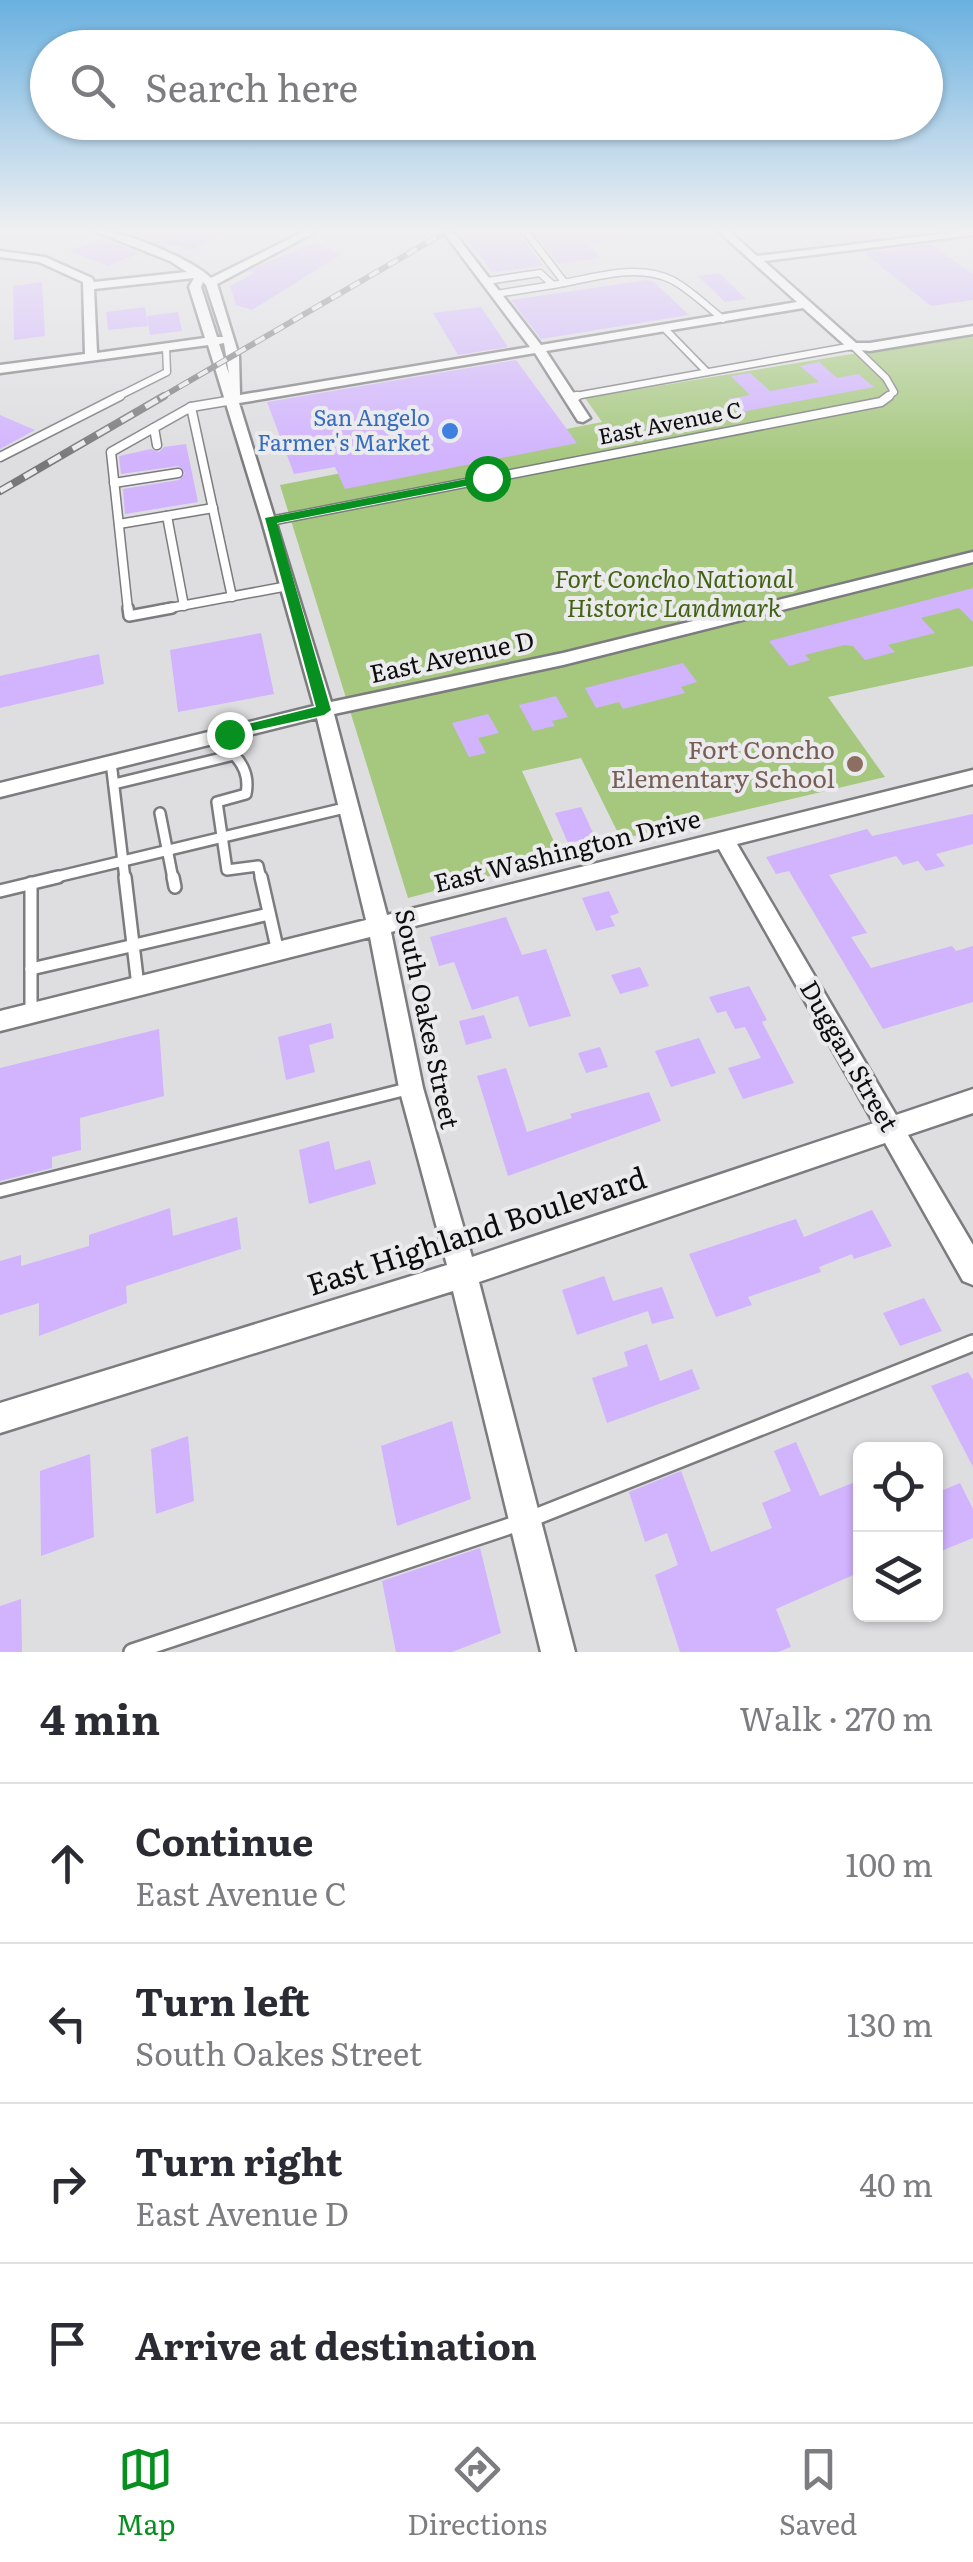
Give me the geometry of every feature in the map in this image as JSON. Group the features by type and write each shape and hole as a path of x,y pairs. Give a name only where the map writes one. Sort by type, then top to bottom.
{"street":[{"path":"90,307 91,357"},
{"name":"South Oakes Street","path":"201,307 224,389 233,400 324,710 380,926 411,1088 463,1274 558,1652"},
{"name":"South Oakes Street","path":"216,307 228,339 237,385 233,400"},
{"path":"506,307 540,350 583,418"},
{"path":"233,400 790,307"},
{"path":"810,307 853,346 870,347 973,330"},
{"path":"0,369 228,339"},
{"name":"East Avenue D","path":"0,790 324,710 563,660 973,557"},
{"name":"East Washington Drive","path":"0,1021 973,776"},
{"name":"Duggan Street","path":"724,840 973,1271"},
{"name":"East Highland Boulevard","path":"0,1418 463,1274 973,1102"}],"lane":[{"path":"707,307 723,319"},
{"path":"665,329 707,372"},
{"path":"570,396 853,346"},
{"name":"East Avenue C","path":"270,521 880,402 894,392 886,378 853,346"},
{"path":"0,457 168,372 166,347"},
{"path":"233,400 191,407 110,452 129,616 288,586"},
{"path":"191,407 232,597"},
{"path":"154,428 157,444"},
{"path":"114,483 178,473"},
{"path":"119,524 213,508"},
{"path":"167,516 184,606"},
{"path":"229,734 248,787 246,794 216,802 227,870 258,866 278,952"},
{"path":"114,784 234,755"},
{"path":"111,762 138,986"},
{"path":"0,891 349,807"},
{"path":"160,814 176,887"},
{"path":"30,883 31,1013"},
{"path":"31,969 269,914"},
{"path":"0,1192 411,1088"},
{"path":"132,1652 525,1520 973,1343"}],"green space":[{"name":"Fort Concho National Historic Landmark","path":"973,334 973,666 828,697 885,777 621,839 581,758 522,771 561,857 408,898 280,485 602,422 585,398"}],"building":[{"path":"13,307 43,307 45,336 14,340"},
{"path":"145,307 148,326 108,330 106,312"},
{"path":"481,307 508,347 458,355 433,313"},
{"path":"516,307 681,307 689,315 541,339"},
{"path":"178,312 182,331 150,335 147,316"},
{"path":"516,360 577,443 345,489 335,467 294,474 267,402"},
{"path":"819,362 837,378 858,374 874,387 741,412 728,399 750,395 731,376 750,373 770,391 819,382 800,366"},
{"path":"0,415 35,430 0,449"},
{"path":"186,444 198,502 125,514 123,489 179,480 185,473 178,466 121,474 119,456 151,449 159,452 164,447"},
{"path":"973,588 973,622 959,608 921,618 935,633 888,645 895,652 865,660 853,646 844,645 805,655 810,660 789,666 769,641"},
{"path":"261,633 274,694 178,712 170,650"},
{"path":"99,654 104,684 0,708 0,676"},
{"path":"683,663 697,682 681,687 685,693 623,709 619,702 596,708 585,688"},
{"path":"556,696 568,717 552,721 555,726 533,731 519,705"},
{"path":"488,714 499,733 478,738 486,753 469,757 452,723"},
{"path":"581,807 595,837 568,843 555,813"},
{"path":"973,814 973,844 936,854 945,866 926,871 918,861 903,865 896,856 829,875 867,933 851,937 871,968 952,946 956,951 973,946 973,1002 883,1029 789,871 776,874 766,857 867,829 872,836"},
{"path":"609,891 619,913 610,916 615,926 596,931 582,898"},
{"path":"506,917 522,955 546,949 571,1016 529,1027 518,996 472,1010 454,962 439,966 430,937"},
{"path":"640,967 649,986 620,994 611,975"},
{"path":"749,986 767,1020 762,1022 794,1083 743,1099 728,1068 761,1058 745,1027 735,1029 726,1011 717,1013 709,997"},
{"path":"484,1015 492,1038 466,1045 459,1021"},
{"path":"331,1023 334,1038 309,1045 315,1072 286,1080 278,1037"},
{"path":"159,1029 164,1096 80,1118 81,1150 52,1157 52,1168 0,1181 0,1068"},
{"path":"699,1038 716,1073 671,1087 655,1051"},
{"path":"600,1047 608,1067 586,1073 578,1053"},
{"path":"506,1068 527,1132 572,1118 570,1114 649,1092 661,1121 508,1176 477,1076"},
{"path":"329,1141 335,1170 370,1160 376,1184 309,1204 299,1150"},
{"path":"170,1208 173,1236 237,1217 241,1249 126,1286 127,1303 39,1336 39,1303 0,1315 0,1261 21,1255 21,1266 89,1246 89,1235"},
{"path":"872,1210 892,1246 854,1259 852,1254 819,1267 821,1272 748,1297 752,1305 716,1317 689,1254 796,1219 804,1237"},
{"path":"604,1276 613,1301 662,1287 674,1318 652,1324 648,1311 577,1335 562,1290"},
{"path":"924,1298 942,1331 900,1346 883,1313"},
{"path":"647,1344 660,1381 692,1369 700,1389 607,1423 592,1378 628,1366 624,1352"},
{"path":"968,1372 973,1380 973,1467 931,1386"},
{"path":"452,1421 471,1499 397,1526 381,1446"},
{"path":"188,1436 194,1501 156,1514 151,1449"},
{"path":"796,1442 820,1496 853,1483 853,1575 776,1609 791,1647 778,1652 680,1652 655,1575 678,1565 667,1533 645,1542 629,1492 681,1471 711,1552 772,1528 762,1503 791,1491 774,1451"},
{"path":"90,1454 94,1537 41,1556 40,1471"},
{"path":"960,1483 973,1509 973,1538 943,1550 943,1532 943,1490"},
{"path":"480,1548 501,1633 452,1652 396,1652 382,1581"},
{"path":"21,1599 22,1652 0,1652 0,1606"}],"railway":[{"path":"160,398 316,307"},
{"path":"0,491 164,396"}],"place":[{"name":"San Angelo Farmer's Market","path":"450,431"},
{"name":"Fort Concho Elementary School","path":"855,764"}],"route":[{"path":"229,734 324,710 270,521 487,478"}]}
